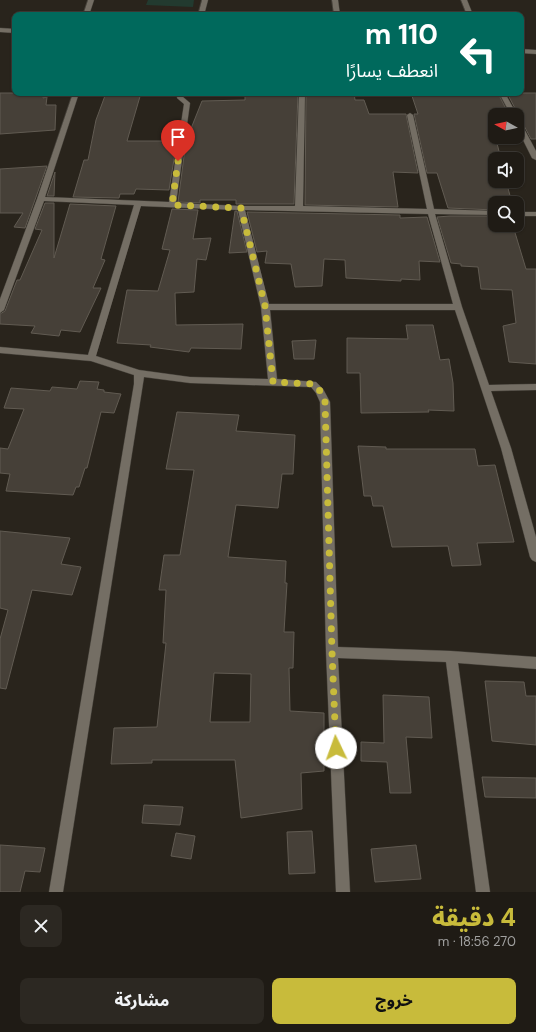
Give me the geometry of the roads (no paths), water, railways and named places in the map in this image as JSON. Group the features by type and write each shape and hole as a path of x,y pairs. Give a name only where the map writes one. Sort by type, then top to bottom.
{"street":[{"path":"87,12 91,0"},
{"path":"202,12 205,0"},
{"path":"335,0 337,12"},
{"path":"464,0 469,12"},
{"path":"0,30 12,31"},
{"path":"524,51 536,52"},
{"path":"0,310 41,199 75,96"},
{"path":"172,205 187,103 180,98 180,96"},
{"path":"299,208 302,96"},
{"path":"504,96 510,108"},
{"path":"410,115 431,212 458,307 506,448 536,558"},
{"path":"524,135 536,158"},
{"path":"41,199 241,208 488,213"},
{"path":"91,358 138,204"},
{"path":"241,208 265,306 273,382"},
{"path":"524,214 536,214"},
{"path":"265,306 458,307"},
{"path":"0,350 91,358 139,373 190,380 313,384 320,391 325,402 332,652 343,892"},
{"path":"56,892 139,384 139,373"},
{"path":"486,388 536,387"},
{"path":"332,652 536,662"},
{"path":"451,657 483,892"}]}
